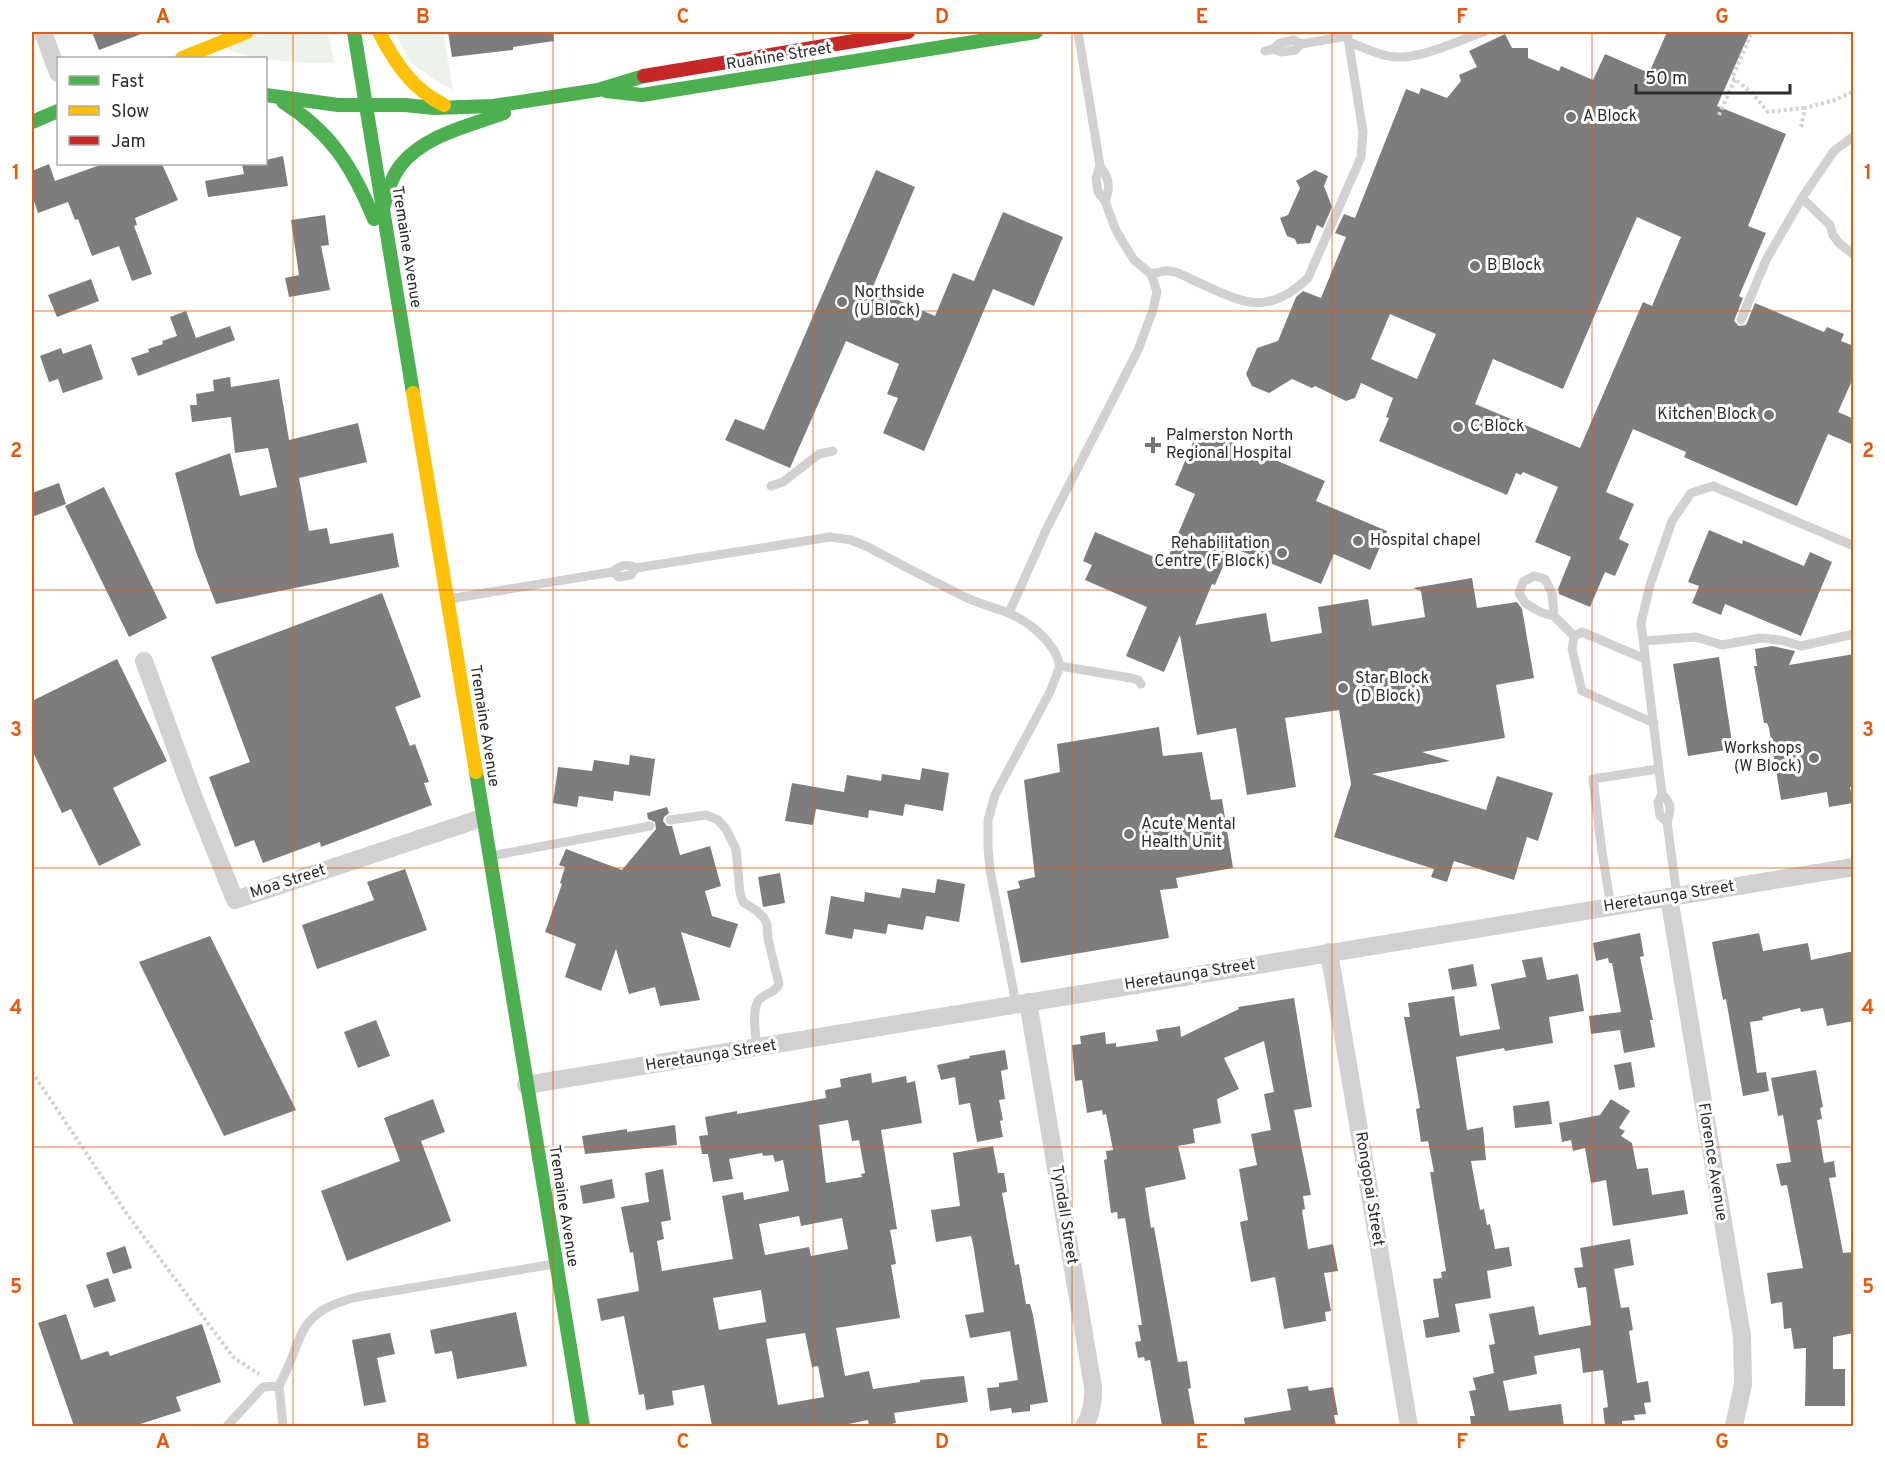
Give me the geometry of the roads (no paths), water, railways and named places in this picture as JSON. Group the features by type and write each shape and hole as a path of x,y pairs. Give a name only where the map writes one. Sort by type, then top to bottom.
{"main road":[{"path":"184,57 247,32"},
{"name":"Tremaine Avenue","path":"354,32 583,1426"},
{"path":"378,32 393,61 408,81 426,96 449,108"},
{"name":"Ruahine Street","path":"267,95 338,105 449,108 493,106 598,90 643,76 908,32"},
{"name":"Ruahine Street","path":"598,90 642,96 1036,32"},
{"path":"267,95 314,122 340,151 364,194 375,221 397,294"},
{"path":"385,228 386,192 397,168 414,151 433,140 541,99"},
{"path":"32,122 57,111"}],"street":[{"path":"43,32 57,70"},
{"name":"Moa Street","path":"144,662 194,798 235,900 482,818"},
{"name":"Heretaunga Street","path":"526,1085 757,1049 1329,952 1854,867"},
{"name":"Florence Avenue","path":"1673,896 1742,1336 1743,1384 1734,1426"},
{"name":"Rongopai Street","path":"1329,952 1409,1426"},
{"name":"Tyndall Street","path":"1022,1003 1093,1387 1093,1405 1084,1426"}],"lane":[{"path":"1009,613 1047,528 1138,351 1154,310 1157,292 1151,274 1134,260 1114,228 1105,201 1110,190 1107,176 1100,166 1078,32"},
{"path":"1269,50 1280,43 1294,40 1301,44 1348,36 1380,54 1412,57 1484,32"},
{"path":"1151,274 1171,270 1228,295 1260,303 1270,303 1293,292 1308,278 1361,158 1363,132 1348,36"},
{"path":"1740,320 1766,260 1802,198 1834,151 1854,136"},
{"path":"1802,198 1830,225 1839,243 1854,255"},
{"path":"771,486 783,482 819,454 833,450"},
{"path":"1673,896 1667,822 1671,813 1669,800 1662,794 1658,769 1641,623 1655,567 1672,521 1691,493 1713,486 1854,546"},
{"path":"446,600 612,572 618,567 630,565 636,568 830,537 851,540 868,547 968,598 1009,613 1036,631 1050,644 1058,656 1060,666 1050,692 995,795 988,820 990,870 1022,1003"},
{"path":"1554,616 1552,593 1545,579 1534,576 1523,582 1519,593 1525,603 1540,612 1554,616 1574,636"},
{"path":"1574,636 1582,632 1645,658"},
{"path":"1644,641 1696,637 1722,645 1761,638 1781,640 1801,646 1854,634"},
{"path":"1574,636 1572,649 1582,691 1654,723"},
{"path":"1060,666 1131,678 1141,684"},
{"path":"1611,907 1593,779 1658,769"},
{"path":"670,820 706,815 722,824 736,849 743,902 757,911 767,924 768,939 779,984 776,989 756,1003 754,1010 757,1049"},
{"path":"489,856 650,826"},
{"path":"283,1426 279,1386 306,1324 320,1311 335,1303 357,1297 556,1264"},
{"path":"227,1426 263,1387 279,1386"}],"place":[{"name":"A Block","path":"1571,117"},
{"name":"B Block","path":"1475,266"},
{"name":"Northside (U Block)","path":"842,302"},
{"name":"Kitchen Block","path":"1769,415"},
{"name":"C Block","path":"1458,427"},
{"name":"Palmerston North Regional Hospital","path":"1153,445"},
{"name":"Hospital chapel","path":"1358,541"},
{"name":"Rehabilitation Centre (F Block)","path":"1282,553"},
{"name":"Star Block (D Block)","path":"1343,688"},
{"name":"Workshops (W Block)","path":"1814,758"},
{"name":"Acute Mental Health Unit","path":"1129,834"}]}
